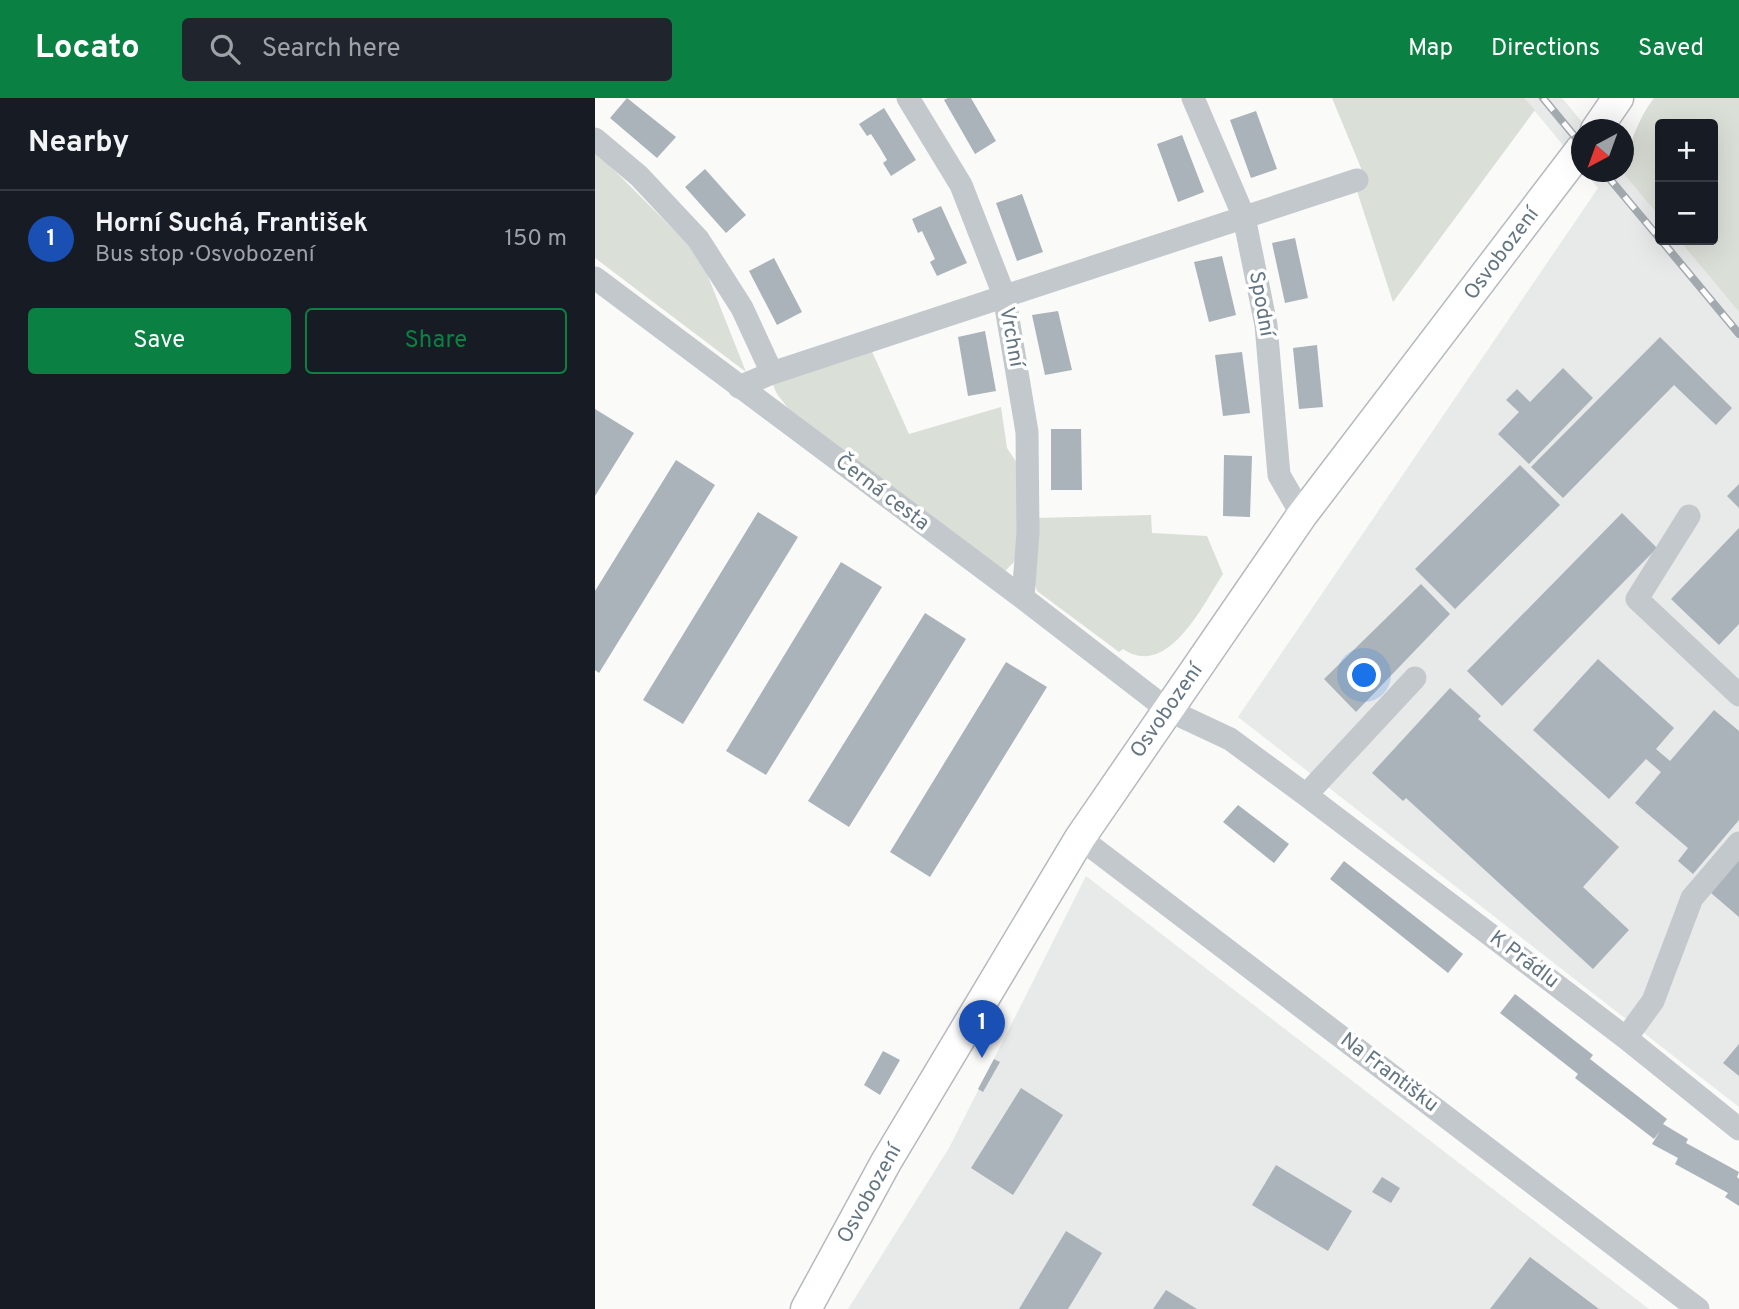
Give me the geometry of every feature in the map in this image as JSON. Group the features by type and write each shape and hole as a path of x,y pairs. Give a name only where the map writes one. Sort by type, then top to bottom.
{"main road":[{"path":"1604,119 1618,98"},
{"name":"Osvobození","path":"806,1309 886,1162 1080,838 1302,515 1571,162"}],"street":[{"name":"Vrchní","path":"908,98 961,185 1004,295 1027,432 1028,532 1023,598"},
{"name":"Spodní","path":"1193,98 1244,218 1266,325 1279,475 1302,515"},
{"path":"595,139 639,176 698,239 742,308 772,373"},
{"path":"739,387 772,373 1004,295 1357,180"},
{"name":"Černá cesta","path":"595,278 1168,709"},
{"path":"1689,516 1637,599 1739,695"},
{"path":"1306,795 1415,678"},
{"name":"K Prádlu","path":"1168,709 1230,738 1626,1038 1739,1129"},
{"name":"Na Františku","path":"1080,838 1698,1309"},
{"path":"1626,1038 1654,1001 1692,898 1739,843"}],"shaded area":[{"path":"1332,98 1524,98 1535,110 1393,302 1357,191 1361,168"},
{"path":"1524,98 1562,98 1580,119 1571,119 1571,155"},
{"path":"1654,98 1739,98 1739,312 1683,245 1718,245 1718,119 1655,119 1655,211 1630,182 1634,182 1634,135"},
{"path":"595,154 700,256 746,372 595,258"},
{"path":"1593,182 1630,182 1655,211 1655,245 1683,245 1739,312 1739,1107 1238,717 1598,188"},
{"path":"870,347 909,434 1001,407 1007,448 1017,463 1019,551 1014,562 1005,571 788,408 772,383"},
{"path":"1151,515 1152,533 1207,536 1223,574 1183,634 1169,647 1155,654 1139,656 1123,649 1119,652 1037,591 1035,518"},
{"path":"1086,876 1649,1309 848,1309 949,1148"}],"building":[{"path":"627,98 676,137 657,158 610,118"},
{"path":"971,98 996,141 975,154 944,100"},
{"path":"884,108 916,160 891,176 883,163 887,160 880,148 871,134 867,136 859,124"},
{"path":"1256,111 1277,169 1251,178 1230,120"},
{"path":"1182,135 1204,192 1178,202 1157,144"},
{"path":"705,169 746,215 726,233 685,187"},
{"path":"1022,194 1043,252 1017,261 996,203"},
{"path":"941,206 967,263 937,276 930,262 935,259 922,231 918,233 912,219"},
{"path":"1295,238 1308,298 1285,303 1272,243"},
{"path":"1222,256 1236,315 1209,322 1194,262"},
{"path":"774,258 802,312 777,325 749,271"},
{"path":"1058,311 1072,370 1045,375 1032,315"},
{"path":"985,331 996,391 968,396 958,337"},
{"path":"1660,337 1732,408 1716,425 1674,385 1563,498 1531,467"},
{"path":"1317,345 1323,407 1299,409 1293,348"},
{"path":"1242,352 1250,413 1223,416 1215,355"},
{"path":"1563,368 1593,398 1529,464 1498,434 1519,412 1506,400 1517,389 1530,402"},
{"path":"595,409 634,433 595,496"},
{"path":"1051,429 1081,429 1082,490 1051,490"},
{"path":"1224,455 1252,456 1250,517 1223,516"},
{"path":"676,460 715,485 599,673 595,670 595,591"},
{"path":"1520,465 1560,505 1455,609 1415,569"},
{"path":"1739,484 1739,508 1727,496"},
{"path":"758,512 798,537 683,724 643,700"},
{"path":"1622,513 1657,548 1502,706 1467,671"},
{"path":"1739,528 1739,624 1719,645 1671,599"},
{"path":"841,562 882,587 766,775 726,751"},
{"path":"1421,584 1450,614 1356,712 1324,679"},
{"path":"925,613 966,639 849,827 808,801"},
{"path":"1598,659 1674,728 1656,749 1670,761 1714,710 1739,731 1739,820 1693,874 1678,861 1688,848 1635,803 1661,772 1646,759 1609,799 1533,730"},
{"path":"1006,662 1047,687 930,877 890,852"},
{"path":"1450,688 1481,716 1478,719 1619,847 1583,887 1629,930 1593,969 1406,798 1403,801 1372,773"},
{"path":"1238,805 1289,844 1274,863 1223,822"},
{"path":"1739,859 1739,917 1711,893"},
{"path":"1344,861 1463,954 1448,973 1330,879"},
{"path":"1515,994 1593,1055 1590,1059 1667,1119 1663,1124 1688,1139 1686,1143 1739,1172 1739,1206 1725,1197 1728,1193 1675,1164 1678,1158 1652,1144 1660,1131 1654,1139 1575,1078 1578,1074 1500,1013"},
{"path":"1739,1044 1739,1076 1723,1063"},
{"path":"883,1051 900,1060 880,1095 864,1085"},
{"path":"994,1059 1000,1062 983,1092 978,1089"},
{"path":"1021,1088 1063,1115 1013,1195 971,1168"},
{"path":"1276,1165 1352,1211 1328,1251 1252,1205"},
{"path":"1382,1177 1400,1188 1391,1203 1372,1192"},
{"path":"1066,1231 1102,1253 1068,1309 1019,1309"},
{"path":"1530,1257 1599,1309 1490,1309"},
{"path":"1166,1290 1197,1309 1153,1309"}],"railway":[{"path":"1543,98 1571,132"},
{"path":"1612,182 1655,233"},
{"path":"1665,245 1739,334"}],"place":[{"name":"Horní Suchá, František","path":"982,1058"}]}
